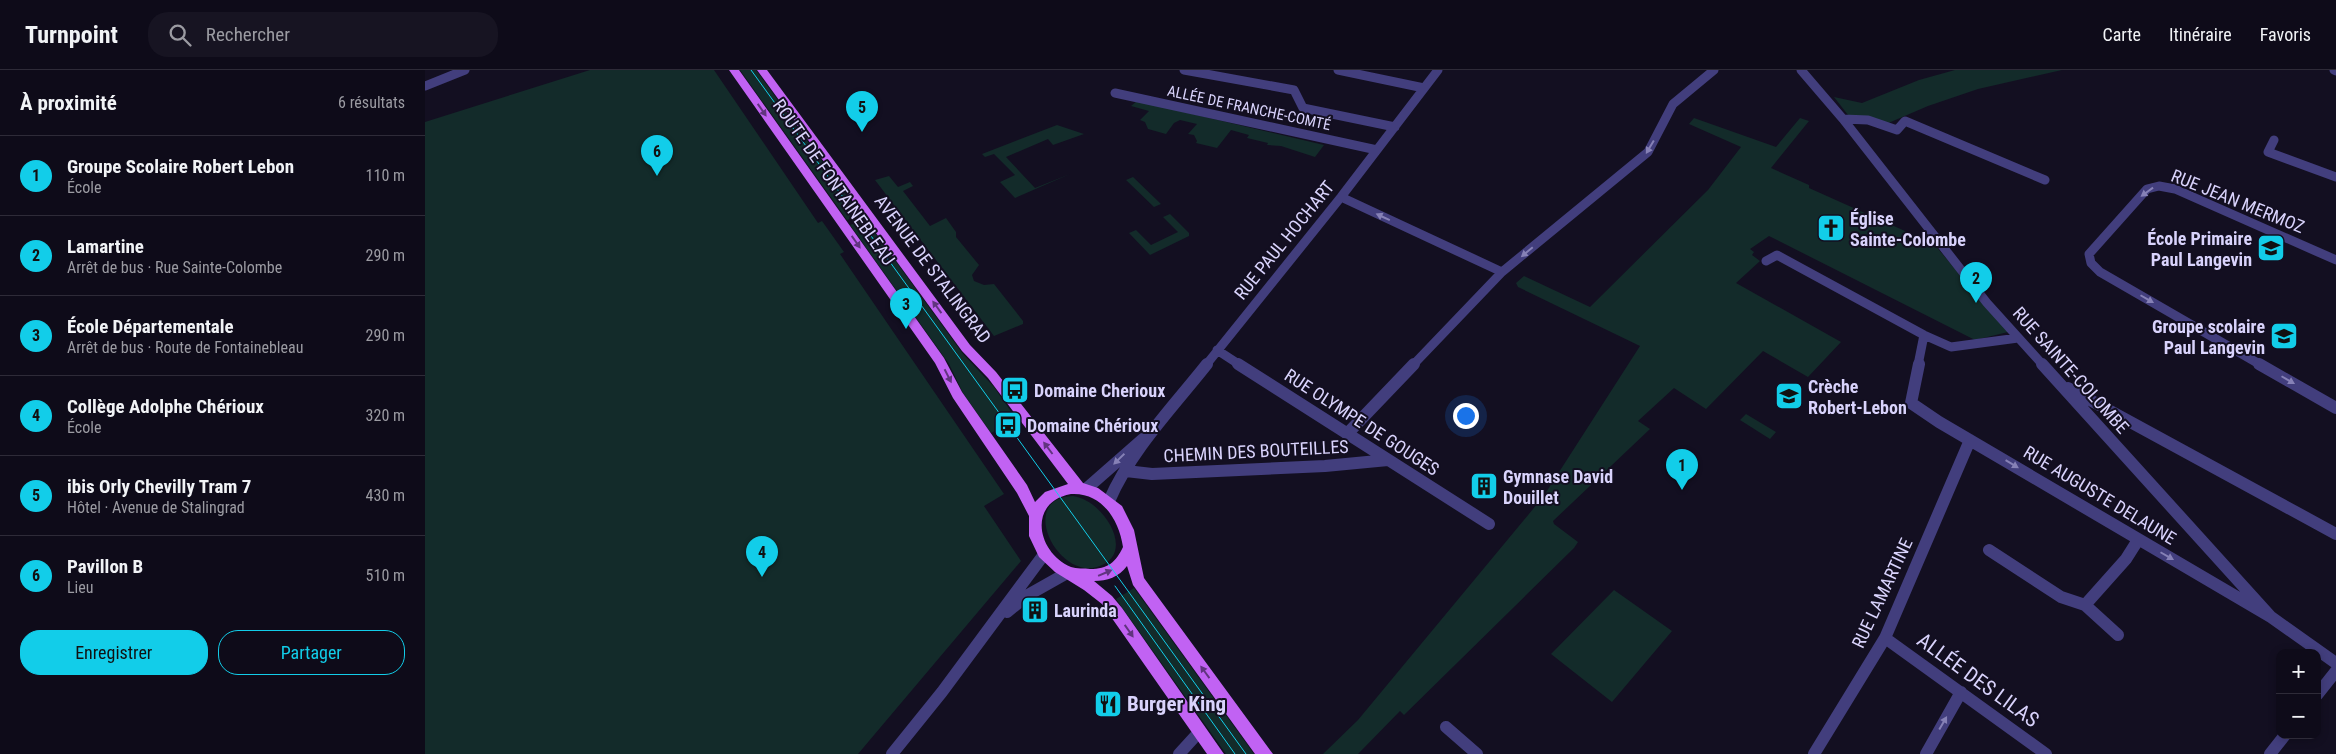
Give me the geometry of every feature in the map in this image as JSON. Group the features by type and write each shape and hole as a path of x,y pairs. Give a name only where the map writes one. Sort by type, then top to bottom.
{"main road":[{"name":"ROUTE DE FONTAINEBLEAU","path":"734,70 940,361 957,395 1022,489 1035,515"},
{"name":"AVENUE DE STALINGRAD","path":"762,70 966,348 992,375 1082,488"},
{"path":"1216,754 1107,599 1049,559 1045,553 1035,529 1035,515 1042,502 1050,496 1063,490 1082,488 1109,501 1125,520 1138,581 1265,754"},
{"path":"1068,573 1100,576 1106,574 1119,565 1130,548"}],"street":[{"path":"425,86 465,70"},
{"path":"1183,70 1294,90 1303,108 1395,127"},
{"path":"1338,70 1424,88"},
{"name":"RUE PAUL HOCHART","path":"1109,501 1125,471 1153,430 1341,197 1438,70"},
{"path":"1347,434 1502,272 1648,152 1673,104 1714,70"},
{"name":"RUE SAINTE-COLOMBE","path":"1801,70 1843,119 1978,291 2018,338 2229,571"},
{"name":"ALLÉE DE FRANCHE-COMTÉ","path":"1115,93 1377,150"},
{"path":"1843,119 1868,120 1897,130 1905,121 2045,180"},
{"path":"2274,140 2268,152 2336,177"},
{"name":"RUE JEAN MERMOZ","path":"2336,260 2175,189 2159,186 2147,189 2089,254 2091,264 2100,272 2336,408"},
{"path":"1341,197 1502,272"},
{"path":"1766,261 1777,256 1924,335 1951,347 2018,338"},
{"name":"RUE AUGUSTE DELAUNE","path":"1924,335 1911,403 2138,540 2271,617 2336,663"},
{"name":"RUE OLYMPE DE GOUGES","path":"1217,350 1489,524"},
{"path":"2060,384 2336,534"},
{"name":"RUE PAUL HOCHART","path":"1082,488 1153,430"},
{"name":"RUE LAMARTINE","path":"1815,754 1885,638 1970,440"},
{"name":"CHEMIN DES BOUTEILLES","path":"1125,471 1153,474 1325,466 1388,460"},
{"path":"2085,604 2126,559 2138,540"},
{"path":"1989,550 2061,597 2085,604 2118,635"},
{"path":"892,754 942,692 1045,553"},
{"name":"RUE AUGUSTE DELAUNE","path":"2229,571 2271,617"},
{"path":"985,634 1019,600 1039,586 1068,573"},
{"name":"ALLÉE DES LILAS","path":"1885,638 2046,754"},
{"path":"2318,694 2336,671"},
{"path":"1926,754 1961,692"},
{"path":"1446,727 1477,754"},
{"path":"1179,754 1200,731"},
{"path":"2270,754 2282,739"}],"green space":[{"path":"590,70 714,70 818,223 822,221 844,252 840,254 1004,494 984,506 1021,561 858,754 425,754 425,122"},
{"path":"740,70 756,70 861,215 847,220"},
{"path":"1955,70 2062,70 1978,89 1928,106 1886,124 1848,115 1834,97 1862,103 1919,80"},
{"path":"1137,101 1324,145 1315,157 1281,146 1267,145 1268,143 1247,138 1249,135 1231,130 1217,148 1196,143 1194,135 1188,134 1197,124 1180,120 1174,123 1166,134 1148,129 1145,122 1140,120 1149,111 1131,106"},
{"path":"1694,118 1776,147 1800,118 1809,121 1771,168 1809,185 1809,188 1934,244 2008,332 1975,340 1769,236 1750,249 1754,252 1752,255 1760,261 1736,283 1841,342 1808,377 1763,351 1706,409 1674,388 1638,421 1650,429 1553,521 1554,524 1578,542 1574,548 1404,715 1400,711 1358,754 1323,754 1358,720 1543,497 1640,346 1518,287 1516,283 1524,276 1590,307 1708,190 1741,147 1689,124"},
{"path":"1057,125 1084,134 1053,145 1048,139 1006,157 1035,188 1070,174 1015,198 1000,182 1015,175 994,154 985,157 982,154"},
{"path":"889,176 898,187 910,182 913,186 903,191 930,226 946,218 956,232 956,237 979,265 972,275 974,281 984,285 994,284 1023,321 1023,324 994,336 875,180"},
{"path":"1133,177 1161,204 1154,207 1126,180"},
{"path":"1170,214 1189,233 1189,236 1150,255 1129,233 1136,230 1151,245 1178,232 1163,217"},
{"path":"865,219 963,354 994,387 1017,420 991,433 963,393 949,364 850,225"},
{"path":"1746,414 1776,432 1770,439 1740,420"},
{"path":"1073,496 1085,500 1096,507 1112,528 1116,540 1115,551 1109,561 1097,567 1082,567 1069,561 1057,550 1049,537 1045,523 1047,510 1056,500"},
{"path":"1134,588 1254,754 1226,754 1116,599"},
{"path":"1614,590 1672,631 1612,702 1551,654"}],"tram line":[{"path":"751,70 1246,754"},
{"path":"1115,586 1235,754"}],"place":[{"name":"ibis Orly Chevilly Tram 7","path":"862,132"},
{"name":"Pavillon B","path":"657,176"},
{"name":"Église Sainte-Colombe","path":"1831,228"},
{"name":"École Primaire Paul Langevin","path":"2271,248"},
{"name":"Lamartine","path":"1976,303"},
{"name":"École Départementale","path":"906,329"},
{"name":"Groupe scolaire Paul Langevin","path":"2284,336"},
{"name":"Domaine Cherioux","path":"1015,390"},
{"name":"Crèche Robert-Lebon","path":"1789,396"},
{"name":"Domaine Chérioux","path":"1008,425"},
{"name":"Gymnase David Douillet","path":"1484,486"},
{"name":"Groupe Scolaire Robert Lebon","path":"1682,490"},
{"name":"Collège Adolphe Chérioux","path":"762,577"},
{"name":"Laurinda","path":"1035,610"},
{"name":"Burger King","path":"1108,704"}]}
